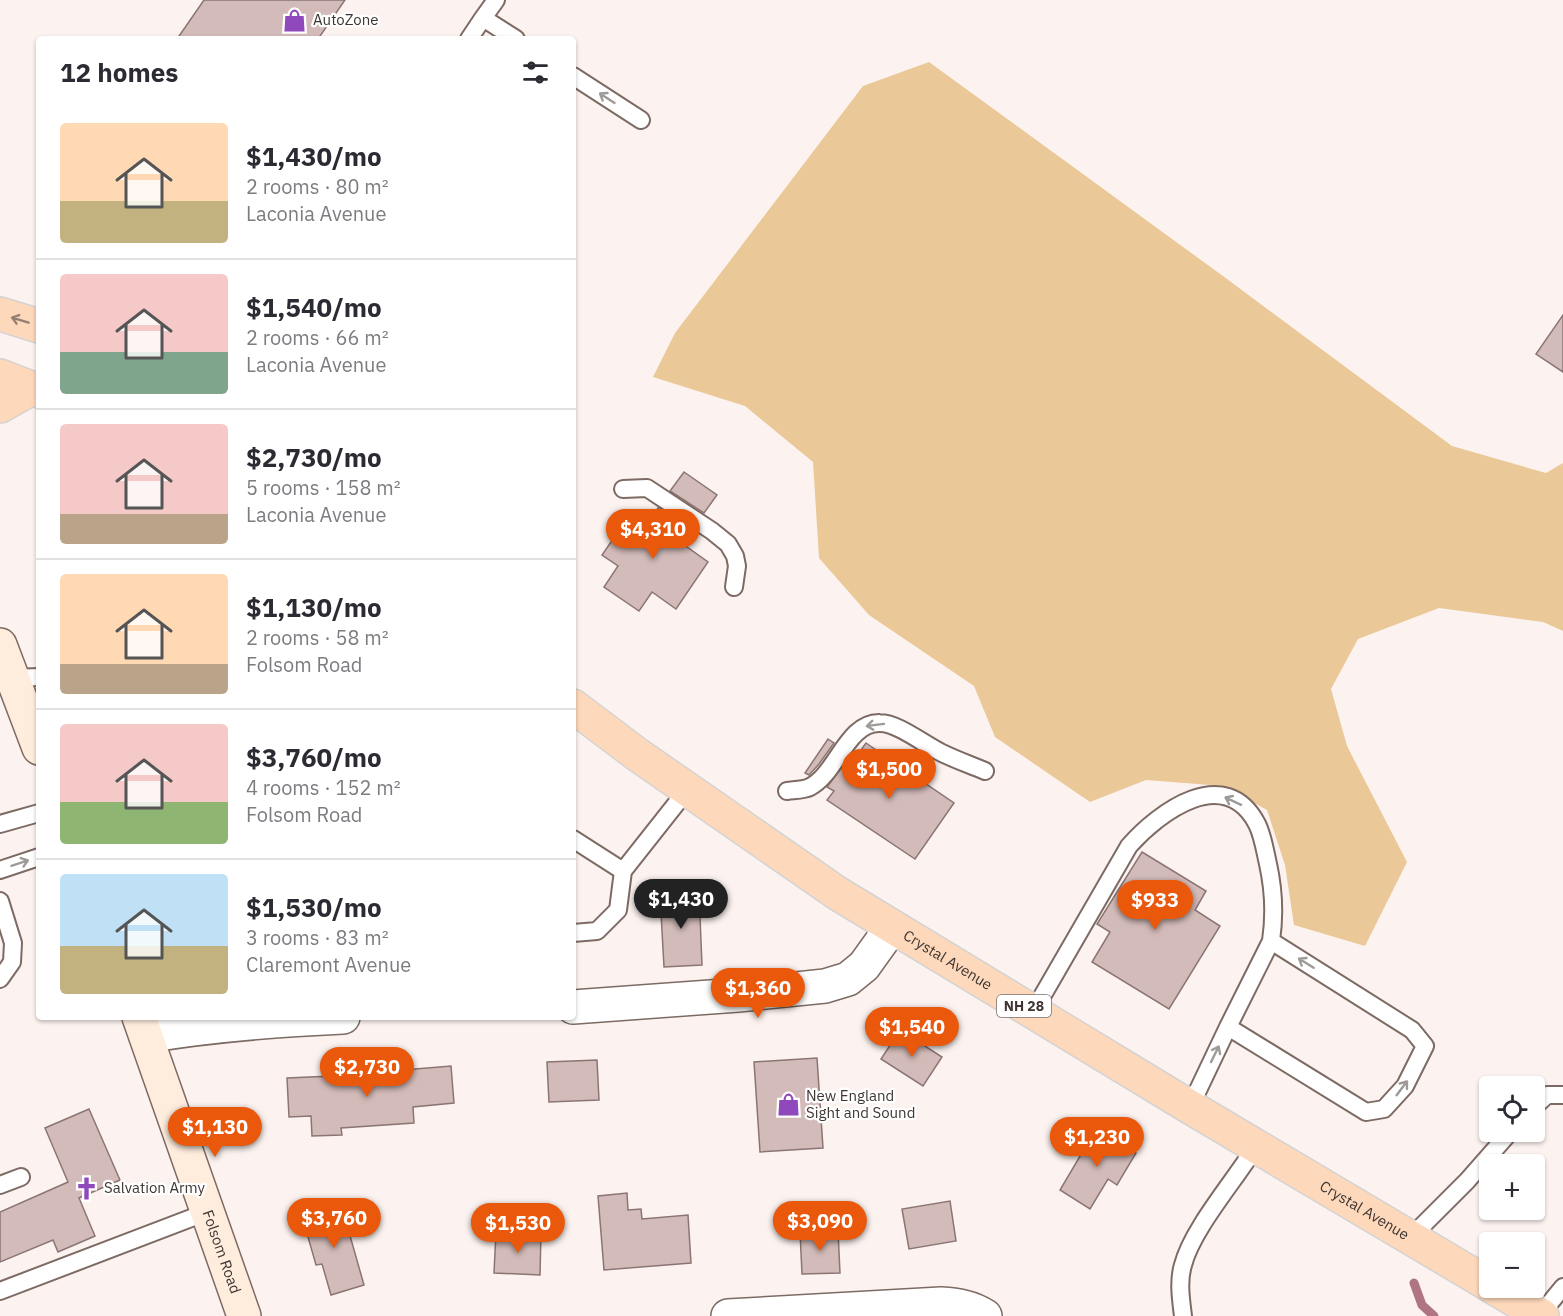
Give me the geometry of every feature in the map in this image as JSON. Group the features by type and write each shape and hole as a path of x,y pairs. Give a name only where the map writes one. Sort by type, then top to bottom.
{"main road":[{"path":"0,314 36,325"},
{"path":"0,376 36,389"},
{"path":"0,406 36,389"},
{"name":"Crystal Avenue","path":"576,708 687,790 784,857 892,927 1479,1279"},
{"path":"1509,1298 1530,1313"}],"street":[{"path":"0,645 17,680 36,739"},
{"path":"576,1007 716,997 825,986 848,979 864,966 892,927"},
{"path":"142,1027 201,1026 265,1020"},
{"name":"Folsom Road","path":"142,1027 244,1316"},
{"path":"728,1316 941,1304 974,1309 985,1316"}],"lane":[{"path":"471,36 496,0"},
{"path":"483,18 511,36"},
{"path":"576,78 641,120"},
{"path":"623,489 647,488 728,544 735,556 737,566 734,587"},
{"path":"787,790 808,788 824,777 853,735 866,726 879,723 892,726 942,753 985,771"},
{"path":"576,933 597,932 618,910 624,871 687,790"},
{"path":"1033,1012 1129,846 1146,827 1163,813 1184,802 1208,795 1229,798 1236,802 1244,807 1257,824 1273,887 1275,915 1271,941 1190,1107"},
{"path":"0,824 36,814"},
{"path":"576,840 624,871"},
{"path":"0,870 36,858"},
{"path":"0,901 13,943 12,962 0,979"},
{"path":"1228,1028 1365,1112 1384,1109 1405,1086 1425,1046 1412,1030 1271,941"},
{"path":"1545,1097 1563,1095"},
{"path":"1410,1238 1467,1181 1501,1142"},
{"path":"1182,1316 1180,1293 1182,1265 1191,1245 1257,1146"},
{"path":"0,1185 21,1177"},
{"path":"0,1291 207,1212"},
{"path":"1530,1313 1563,1287"}],"shaded area":[{"path":"929,62 1452,446 1546,473 1563,463 1563,631 1543,622 1439,608 1358,639 1331,689 1347,746 1407,862 1365,946 1294,925 1285,865 1267,810 1223,786 1146,780 1090,802 995,737 974,686 869,615 819,558 813,462 745,406 653,377 675,333 863,86"}],"building":[{"path":"204,0 345,0 320,36 179,36"},
{"path":"1563,315 1563,372 1536,354"},
{"path":"684,472 717,495 704,513 670,491"},
{"path":"658,508 692,530 683,544 708,562 676,609 652,592 639,611 604,587 618,566 602,555 633,510 649,521"},
{"path":"828,739 834,743 809,775 805,773"},
{"path":"866,743 954,803 915,859 827,800 834,791 827,787 852,754 856,757"},
{"path":"1142,852 1206,891 1195,910 1220,926 1169,1009 1092,962 1110,932 1097,924"},
{"path":"699,893 702,965 664,967 660,895"},
{"path":"900,1030 942,1057 923,1086 881,1059"},
{"name":"New England Sight and Sound","path":"817,1058 823,1148 760,1152 754,1062"},
{"path":"597,1060 599,1100 549,1102 547,1062"},
{"path":"451,1066 454,1103 413,1107 414,1123 341,1128 342,1135 312,1136 311,1116 289,1117 287,1078 379,1074 379,1072"},
{"name":"Salvation Army","path":"89,1109 120,1180 79,1198 95,1236 58,1252 53,1240 0,1262 0,1212 68,1182 45,1128"},
{"path":"1096,1129 1136,1153 1117,1185 1108,1179 1090,1209 1060,1190"},
{"path":"627,1193 628,1210 641,1209 642,1219 688,1215 691,1263 604,1270 598,1196"},
{"path":"950,1201 956,1241 909,1249 902,1209"},
{"path":"341,1204 364,1285 331,1295 322,1264 316,1265 302,1216"},
{"path":"838,1230 840,1273 802,1274 800,1232"},
{"path":"496,1232 541,1234 540,1275 494,1273"}],"waterway":[{"path":"1414,1283 1422,1305 1434,1316"}],"place":[{"name":"AutoZone","path":"295,20"},
{"name":"New England Sight and Sound","path":"788,1105"},
{"name":"Salvation Army","path":"86,1188"}]}
